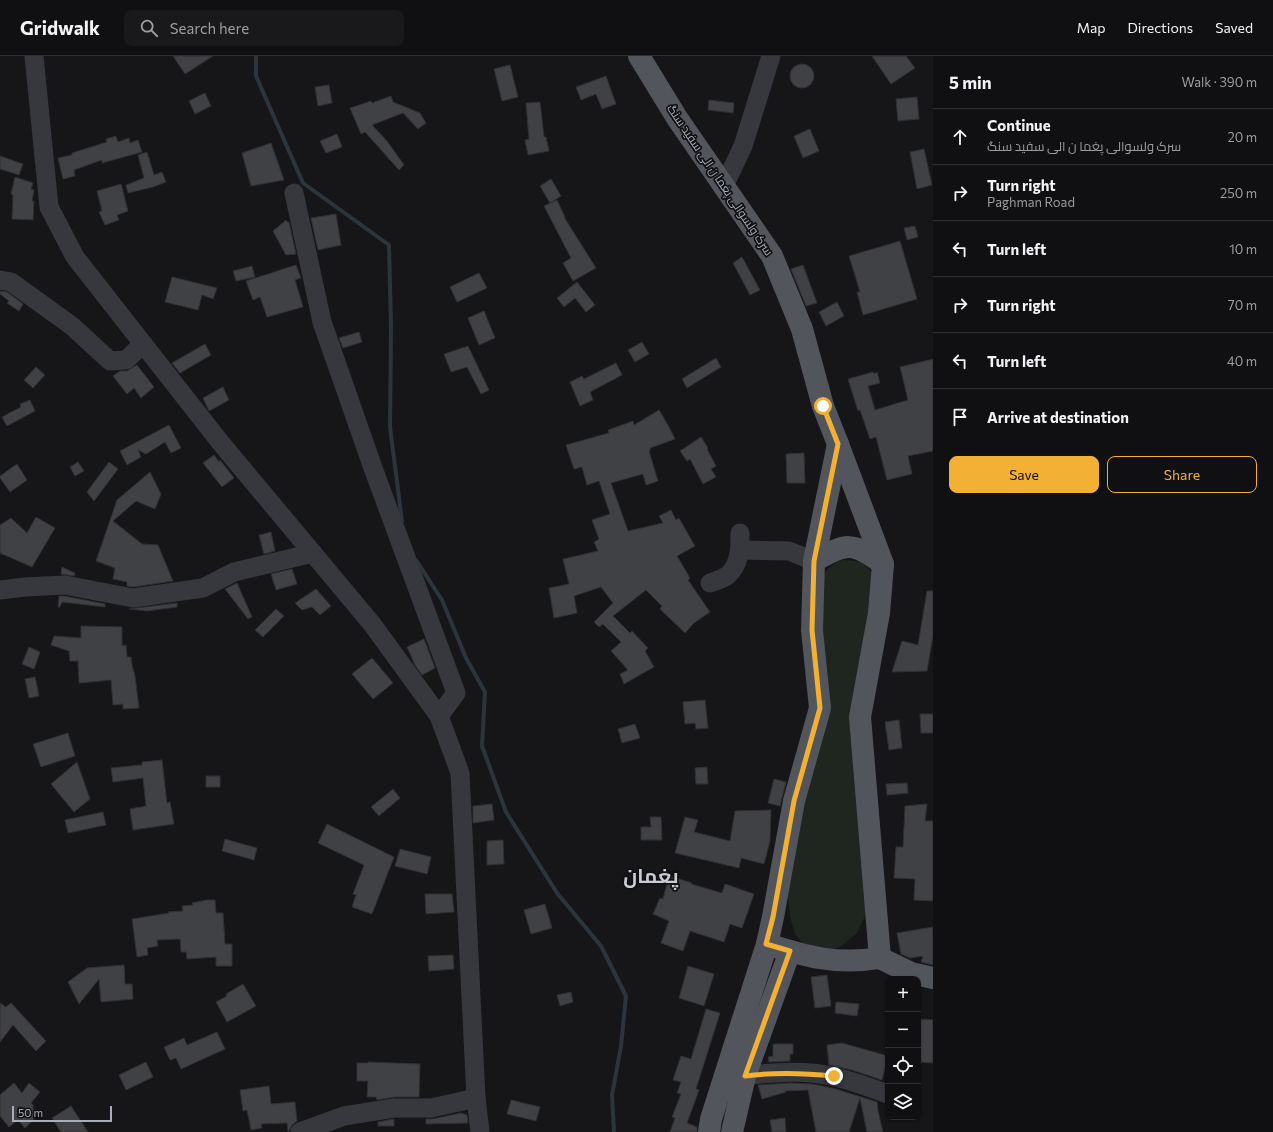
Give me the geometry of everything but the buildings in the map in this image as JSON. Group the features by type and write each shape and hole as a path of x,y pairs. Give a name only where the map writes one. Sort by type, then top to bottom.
{"main road":[{"name":"سرک ولسوالی پغما ن الی سفید سنگ","path":"639,56 677,118 772,256 802,329 823,406 884,564"},
{"path":"709,1132 711,1119 766,944 773,917 794,801 820,708 812,630 814,561 838,444"},
{"path":"814,561 834,550 849,546 869,553 884,564 879,613 860,717 880,958"},
{"path":"766,944 828,960 865,961 880,958 911,973 933,978"},
{"path":"732,1132 745,1076 790,951"}],"street":[{"path":"34,56 49,207 75,257 220,442 372,624 439,716 460,773 476,1098 480,1132"},
{"path":"724,186 743,146 771,56"},
{"path":"294,192 322,322 373,468 456,692 439,716"},
{"path":"0,280 11,282 72,326 110,361 126,360 143,344"},
{"path":"710,583 727,576 737,563 740,542 789,550 814,561"},
{"path":"0,590 65,585 133,598 203,588 234,572 313,553"},
{"path":"745,1076 766,1073 809,1073 834,1076 885,1093"},
{"path":"300,1132 344,1116 394,1108 431,1108 476,1098"}],"shaded area":[{"path":"842,560 862,563 875,577 852,706 867,869 865,916 857,933 841,946 830,951 811,948 801,941 795,934 790,916 786,879 815,750 830,699 819,589 826,571 832,565"}],"waterway":[{"path":"256,56 256,76 303,183 389,245 391,327 390,427 402,521"},
{"path":"416,560 442,600 466,658 485,692 482,746 506,812 557,893 601,946 626,996 621,1046 612,1095 614,1132"}],"district":[{"name":"پغمان","path":"651,876"}],"route":[{"path":"823,406 838,444 814,561 812,630 820,708 794,801 773,917 766,944 790,951 745,1076 766,1073 809,1073 834,1076"}]}
